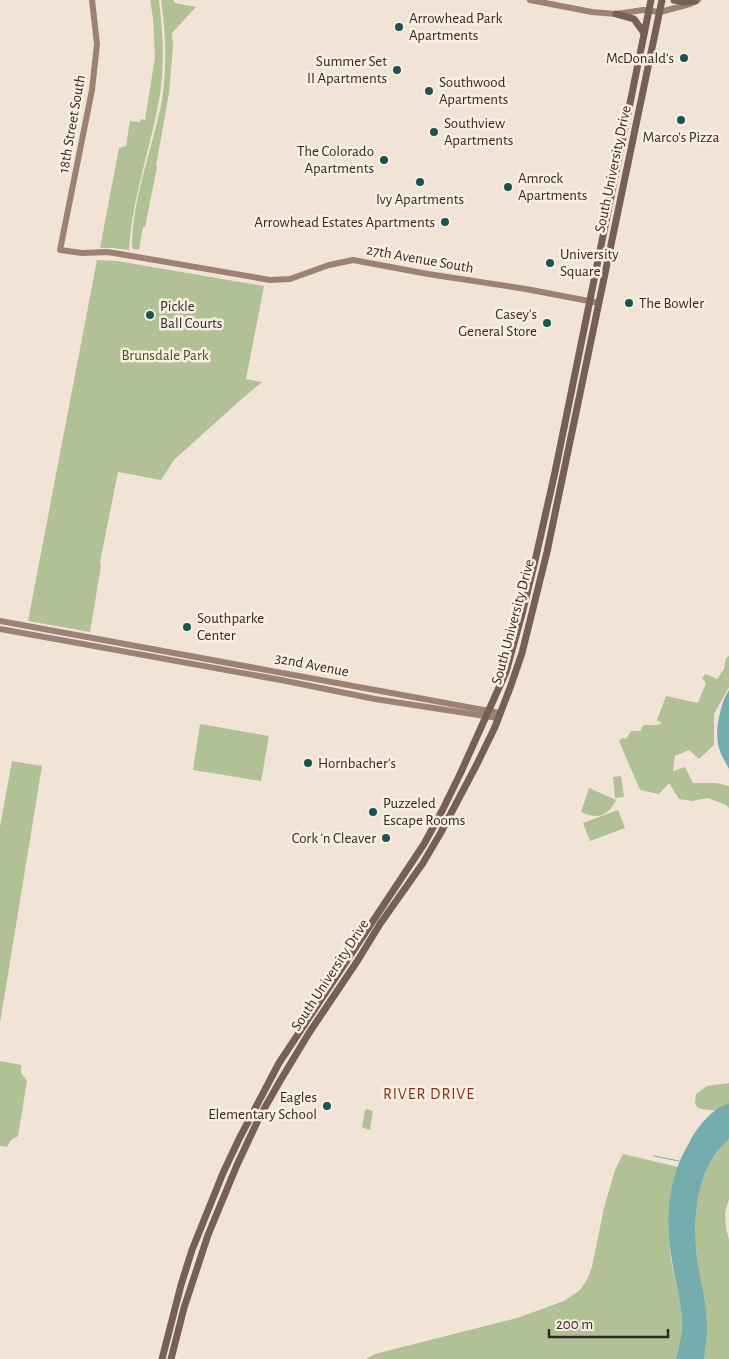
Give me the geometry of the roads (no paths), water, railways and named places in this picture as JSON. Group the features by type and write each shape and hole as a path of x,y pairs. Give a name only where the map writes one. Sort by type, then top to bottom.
{"main road":[{"name":"18th Street South","path":"60,250 92,90 96,44 92,0"},
{"path":"530,0 592,12 616,14 634,19 644,34"},
{"name":"South University Drive","path":"162,1359 181,1285 193,1249 219,1182 239,1139 278,1063 424,844 443,809 506,672 535,562 651,0"},
{"name":"South University Drive","path":"171,1359 184,1308 208,1235 260,1116 309,1033 440,834 476,766 499,716 522,652 547,552 662,0"},
{"path":"674,0 684,2 697,1"},
{"path":"616,14 644,10 660,12 697,1"},
{"path":"637,69 640,75 635,106 639,111"},
{"path":"628,114 632,116 630,150"},
{"name":"27th Avenue South","path":"60,250 82,253 107,252 270,280 290,279 329,265 358,261 599,303"},
{"path":"576,368 578,379 574,396 578,404"},
{"path":"562,434 567,439 561,467 564,474"},
{"name":"32nd Avenue","path":"0,621 235,663 487,714"},
{"name":"32nd Avenue","path":"0,629 262,676 375,699 499,716"}],"water":[{"path":"729,690 729,769 722,756 717,737 721,708"},
{"path":"729,1103 729,1139 709,1164 700,1189 696,1217 697,1257 707,1321 704,1359 676,1359 682,1322 668,1224 672,1186 680,1160 694,1134 712,1113"}],"waterway":[{"path":"654,1156 679,1161"}],"place":[{"name":"Arrowhead Park Apartments","path":"399,27"},
{"name":"McDonald's","path":"684,58"},
{"name":"Summer Set II Apartments","path":"397,70"},
{"name":"Southwood Apartments","path":"429,91"},
{"name":"Marco's Pizza","path":"681,120"},
{"name":"Southview Apartments","path":"434,132"},
{"name":"The Colorado Apartments","path":"384,160"},
{"name":"Ivy Apartments","path":"420,182"},
{"name":"Amrock Apartments","path":"508,187"},
{"name":"Arrowhead Estates Apartments","path":"445,222"},
{"name":"University Square","path":"550,263"},
{"name":"The Bowler","path":"629,303"},
{"name":"Pickle Ball Courts","path":"150,315"},
{"name":"Casey's General Store","path":"547,323"},
{"name":"Southparke Center","path":"187,627"},
{"name":"Hornbacher's","path":"308,763"},
{"name":"Puzzeled Escape Rooms","path":"373,812"},
{"name":"Cork 'n Cleaver","path":"386,838"},
{"name":"Eagles Elementary School","path":"327,1106"}],"district":[{"name":"RIVER DRIVE","path":"429,1094"}],"park label":[{"name":"Brunsdale Park","path":"165,355"}]}
